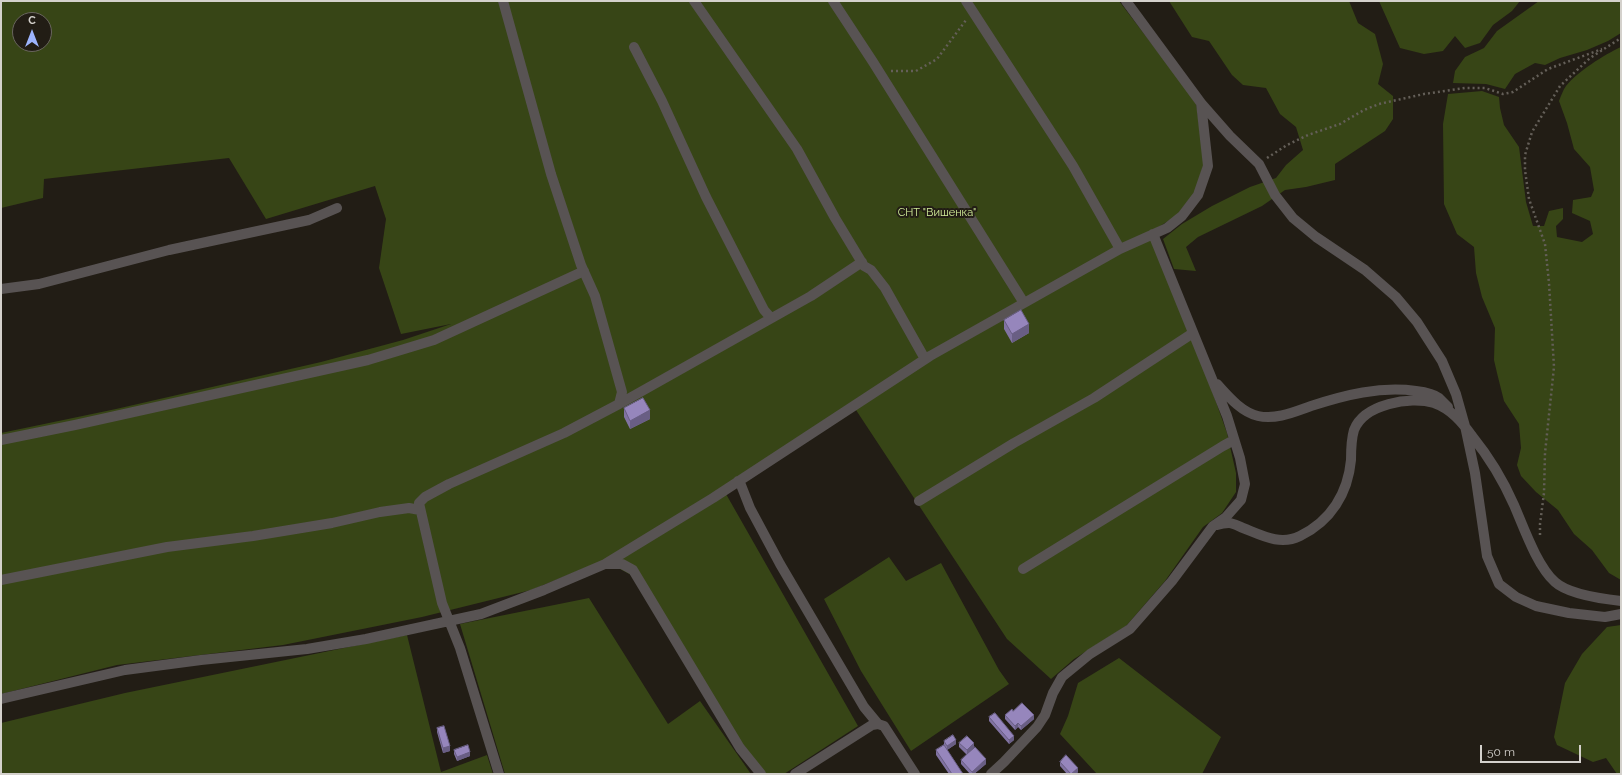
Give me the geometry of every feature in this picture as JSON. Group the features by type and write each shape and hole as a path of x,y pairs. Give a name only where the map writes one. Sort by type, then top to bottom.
{"street":[{"path":"503,1 551,174 584,271 595,296 614,359 622,392 619,404"},
{"path":"694,1 797,150 835,218 862,262 871,270 885,288 926,359"},
{"path":"833,1 873,62 1024,303"},
{"path":"966,1 1073,166 1120,249"},
{"path":"1126,1 1201,104 1230,136 1259,164 1275,195 1293,218 1365,270 1396,296 1417,322 1442,361 1456,394 1465,426 1475,473 1487,556 1499,584 1516,597 1536,606 1569,613 1605,617 1621,614"},
{"path":"634,47 662,101 729,243 764,310 771,318"},
{"path":"1,699 125,670 201,660 307,650 481,614 605,564 653,536 926,359 1120,249 1167,228 1182,216 1198,196 1208,166 1201,104"},
{"path":"1,289 39,284 169,250 309,220 337,208"},
{"path":"991,774 1037,727 1045,715 1053,693 1062,677 1090,654 1130,629 1172,581 1214,526 1226,517 1241,500 1245,484 1227,416 1153,234"},
{"path":"499,774 460,648 442,603 419,503 425,497 494,463 564,432 619,404 811,296 862,262"},
{"path":"1,440 368,360 434,340 584,271"},
{"path":"919,501 1014,443 1094,398 1193,333"},
{"path":"1212,377 1230,398 1244,410 1256,416 1280,416 1350,394 1399,388 1423,392 1438,397 1465,426 1488,456 1514,504 1530,543 1544,568 1555,582 1589,596 1621,601"},
{"path":"1214,526 1228,523 1265,537 1281,541 1299,537 1318,526 1332,512 1341,498 1348,478 1351,443 1355,429 1361,419 1374,410 1399,401 1434,403 1453,413"},
{"path":"1023,569 1234,440"},
{"path":"738,481 750,508 780,564 864,707 878,724"},
{"path":"1,580 167,547 252,536 380,512 409,508 420,510"},
{"path":"605,564 622,564 633,570 740,748 761,774"},
{"path":"795,774 872,725 878,724 884,726 915,774"}],"path":[{"path":"873,62 893,72 916,71 937,59 972,10"},
{"path":"1540,538 1540,524 1544,492 1545,453 1554,367 1545,244 1529,199 1525,170 1525,155 1532,132 1560,86 1590,58 1621,38"},
{"path":"1259,164 1287,145 1308,135 1340,124 1364,110 1379,104 1424,94 1465,88 1485,88 1503,94 1513,92 1548,69 1610,46"}],"green space":[{"name":"СНТ \"Вишенка\"","path":"1,1 1119,1 1196,102 1204,163 1195,192 1176,216 1149,233 1204,368 1227,433 1236,473 1236,492 1222,513 1203,527 1165,581 1126,626 1074,659 1051,679 1007,639 856,410 726,494 858,726 784,774 756,774 631,575 620,569 595,564 531,590 422,617 283,645 117,665 1,694 1,433 116,409 321,362 403,340 451,324 401,334 379,268 386,219 375,186 266,219 229,158 44,179 43,198 1,208"},
{"path":"1169,1 1349,1 1358,23 1375,34 1383,64 1378,84 1393,96 1393,119 1385,131 1335,164 1335,180 1285,190 1262,206 1198,237 1186,247 1196,271 1174,269 1163,239 1182,224 1212,206 1250,187 1276,178 1286,165 1303,150 1296,127 1280,114 1266,88 1243,85 1232,75 1209,41 1192,37"},
{"path":"1379,1 1520,1 1512,11 1493,25 1480,43 1465,48 1455,36 1443,51 1424,54 1400,48"},
{"path":"1539,1 1621,1 1621,33 1608,41 1587,50 1560,58 1545,65 1535,63 1515,74 1505,89 1486,84 1453,83 1455,71 1465,57 1484,48 1497,31"},
{"path":"1621,47 1621,580 1609,573 1592,550 1574,534 1558,510 1536,492 1521,476 1517,465 1521,448 1519,424 1504,401 1494,360 1495,328 1482,297 1476,273 1474,247 1457,234 1444,204 1443,124 1448,94 1482,91 1499,97 1504,125 1519,147 1526,202 1533,226 1544,226 1549,211 1563,208 1563,219 1556,226 1557,237 1582,242 1593,234 1590,221 1572,213 1573,200 1591,197 1594,190 1590,167 1574,149 1559,101 1563,91 1571,80 1599,59"},
{"path":"889,557 906,581 941,563 999,670 1009,684 911,751 861,671 824,599"},
{"path":"589,598 668,724 700,701 751,774 505,774 460,624"},
{"path":"1621,625 1621,774 1617,774 1606,758 1593,762 1557,745 1554,737 1565,683 1582,654 1607,627"},
{"path":"407,635 441,772 487,755 493,774 1,774 1,723 125,693"},
{"path":"1119,658 1221,737 1202,774 1097,774 1060,734 1068,716 1078,683"}],"building":[{"path":"1021,310 1029,324 1012,334 1004,320"},
{"path":"643,398 650,410 630,421 624,408"},
{"path":"1022,703 1034,715 1021,726 1018,723 1015,726 1005,715 1012,709 1013,711"},
{"path":"995,713 1014,736 1009,740 989,717"},
{"path":"444,726 450,746 443,748 437,728"},
{"path":"953,735 956,740 947,746 944,741"},
{"path":"967,736 974,743 967,750 959,743"},
{"path":"468,745 470,752 457,757 454,750"},
{"path":"944,745 963,774 952,774 936,750"},
{"path":"975,747 986,759 972,772 961,760"},
{"path":"1066,755 1078,768 1071,774 1060,762"}]}
